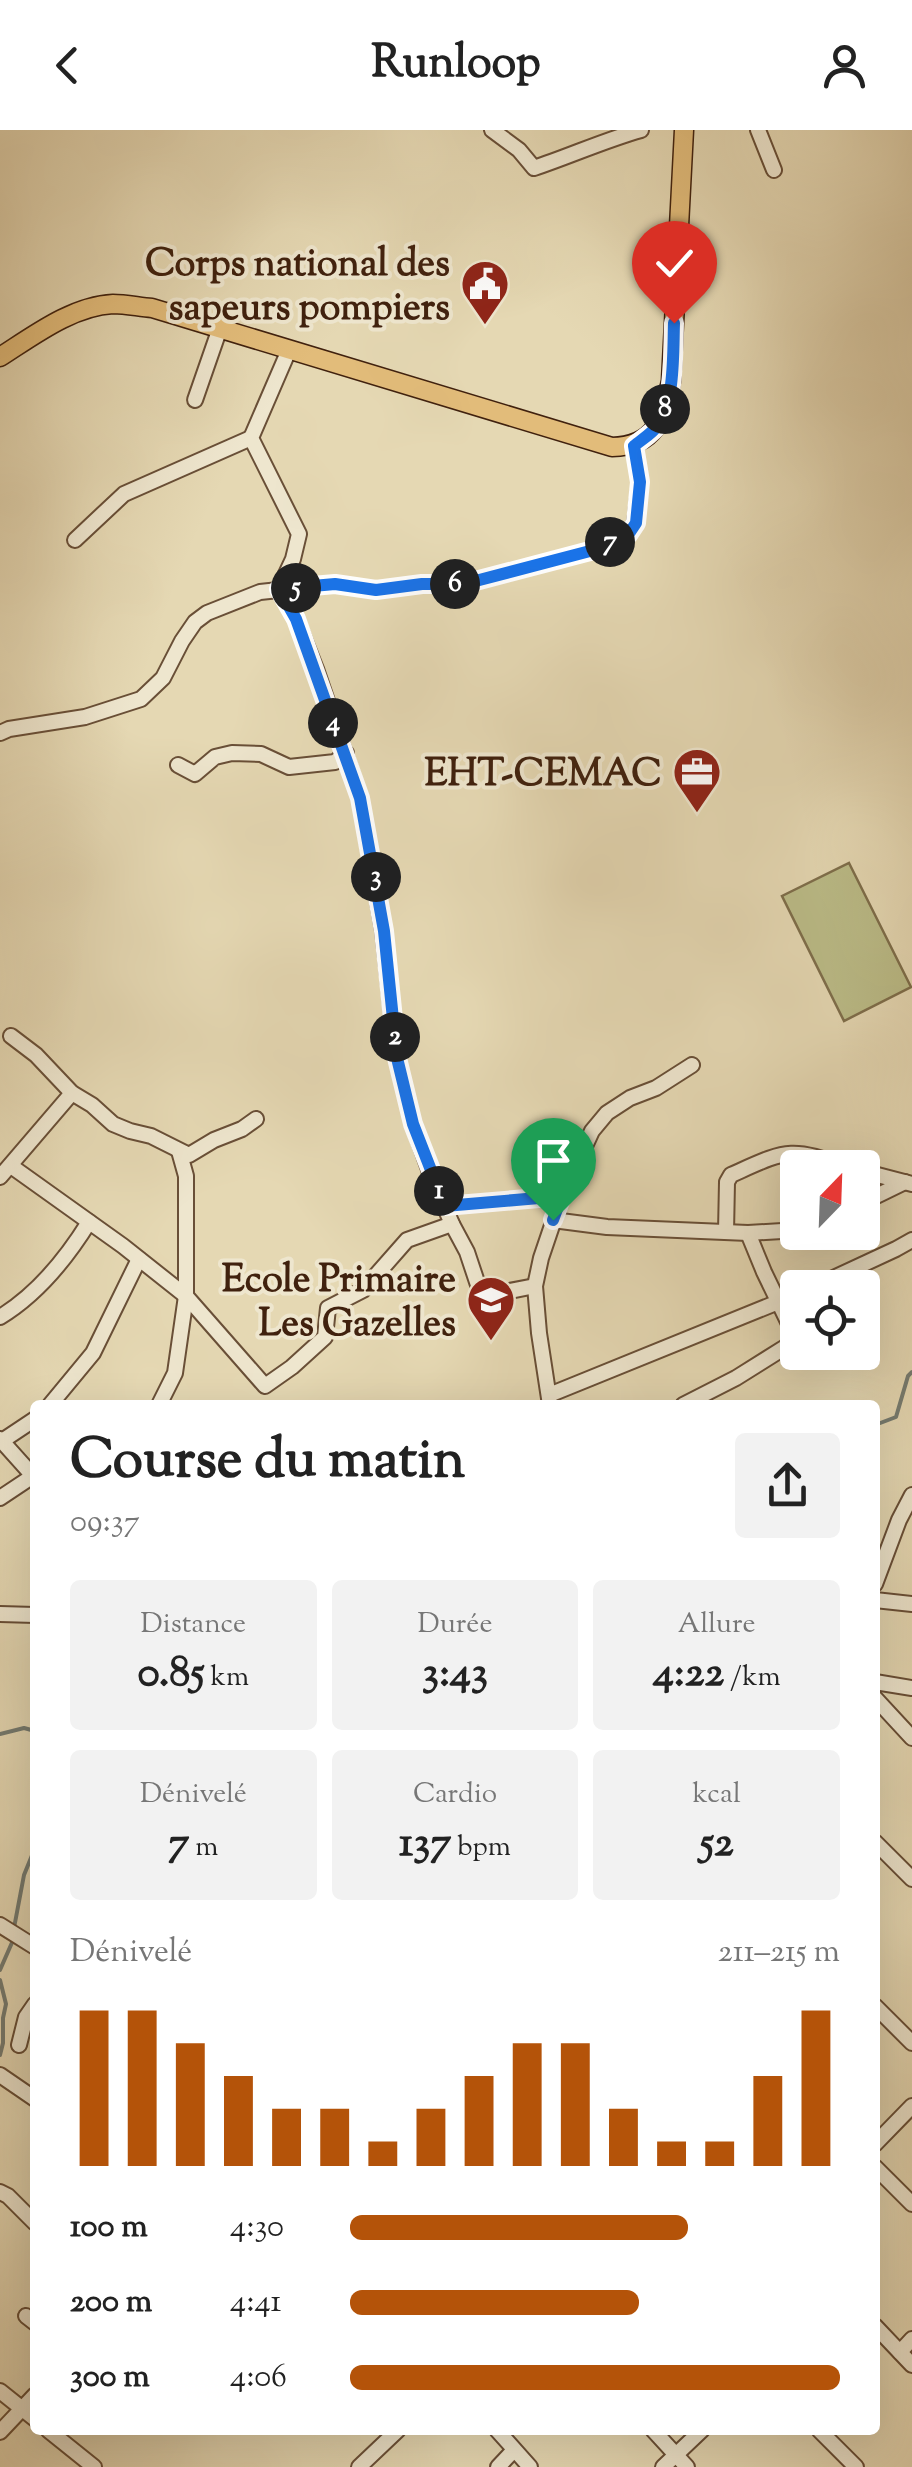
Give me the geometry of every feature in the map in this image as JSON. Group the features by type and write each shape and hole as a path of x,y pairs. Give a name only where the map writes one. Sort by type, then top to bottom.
{"main road":[{"path":"0,357 79,312 112,304 152,308 612,447 634,446 658,426 671,381 684,130"}],"street":[{"path":"492,130 520,150 534,168 641,130"},
{"path":"758,130 774,170"},
{"path":"194,400 220,328"},
{"path":"74,540 124,494 251,438 289,350"},
{"path":"251,438 298,534 293,559 279,589"},
{"path":"0,733 85,717 140,699 163,678 195,622 207,613 260,592 335,584 376,590 464,584 590,551 628,535 636,523 640,482 634,446"},
{"path":"279,589 316,669 360,798 374,866 397,1058 413,1124 467,1252 480,1294 536,1286"},
{"path":"178,765 196,774 215,757 232,752 262,754 289,767 335,762 346,753"},
{"path":"11,1036 36,1055 72,1093 113,1124 171,1144 189,1155 256,1119"},
{"path":"692,1065 607,1112 592,1132 562,1196 540,1258 536,1286 550,1400 677,1341 779,1302"},
{"path":"72,1093 6,1172 89,1222 186,1296 264,1386 292,1367 324,1336 328,1308 363,1290 407,1240 452,1224"},
{"path":"162,1400 175,1373 186,1296 186,1176 179,1150"},
{"path":"726,1232 726,1182 731,1175 780,1154"},
{"path":"880,1176 908,1183"},
{"path":"880,1196 908,1183"},
{"path":"445,1206 562,1196"},
{"path":"553,1220 607,1227 780,1231"},
{"path":"0,1317 45,1281 89,1222"},
{"path":"693,1400 787,1346 792,1332 748,1233"},
{"path":"852,1270 912,1240"},
{"path":"54,1400 93,1354 140,1259"},
{"path":"30,1422 1,1440 30,1473"},
{"path":"0,1498 30,1479"},
{"path":"880,1557 906,1521 912,1495"},
{"path":"880,1601 912,1604"},
{"path":"0,1614 30,1615"},
{"path":"880,1683 912,1688"},
{"path":"880,1703 912,1738"},
{"path":"880,1847 912,1880"},
{"path":"19,2044 30,2011"},
{"path":"880,2011 912,2042"},
{"path":"0,2075 30,2096"},
{"path":"880,2139 912,2106"},
{"path":"880,2172 912,2204"},
{"path":"0,2192 30,2219"},
{"path":"880,2331 912,2365"},
{"path":"900,2352 912,2339"},
{"path":"0,2391 30,2416"},
{"path":"0,2432 30,2400"},
{"path":"53,2435 85,2464"},
{"path":"359,2467 393,2435"},
{"path":"501,2435 530,2467"},
{"path":"657,2435 687,2467"},
{"path":"663,2467 697,2435"},
{"path":"825,2435 856,2467"},
{"path":"498,2467 514,2450"}],"green space":[{"path":"849,863 911,987 844,1021 782,896"}],"waterway":[{"path":"880,1423 896,1417 912,1372"},
{"path":"0,1734 30,1730"},
{"path":"14,1928 30,1860"},
{"path":"0,1970 14,1938"},
{"path":"0,1980 6,2004 0,2055"}],"place":[{"name":"Corps national des sapeurs pompiers","path":"485,326"},
{"name":"EHT-CEMAC","path":"697,814"},
{"name":"Ecole Primaire Les Gazelles","path":"491,1342"}],"route":[{"path":"553,1220 562,1196 445,1206 431,1174 413,1124 397,1058 384,931 360,798 316,669 279,589 335,584 376,590 464,584 590,551 628,535 636,523 639,502 634,446 658,426 665,408 671,381 674,323"}]}
